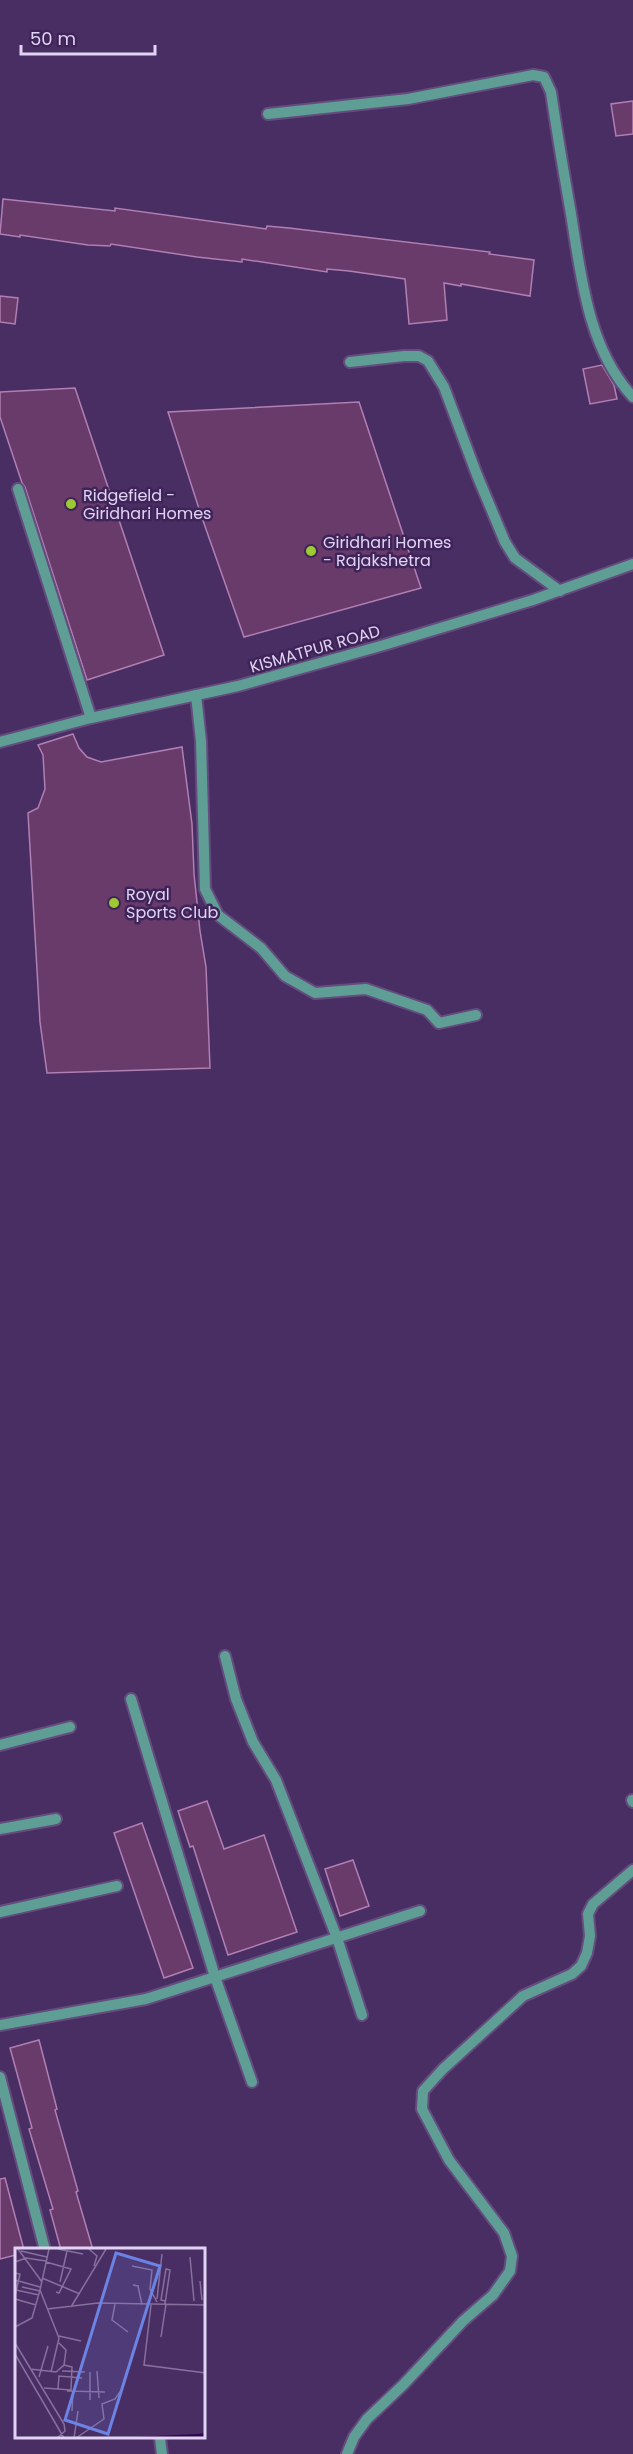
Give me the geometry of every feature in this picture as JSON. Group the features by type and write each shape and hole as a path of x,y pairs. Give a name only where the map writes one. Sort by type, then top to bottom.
{"street":[{"path":"268,114 408,99 533,75 544,77 551,92 580,271 592,325 618,377 633,397"},
{"path":"350,362 404,356 418,356 428,361 444,387 505,542 515,558 560,591"},
{"path":"18,489 91,718"},
{"name":"KISMATPUR ROAD","path":"0,741 91,718 238,686 384,645 560,591 633,564"},
{"path":"196,695 201,741 206,889 218,915 261,948 285,976 315,993 366,990 427,1010 439,1023 476,1015"},
{"path":"225,1656 236,1699 248,1731 276,1780 337,1938 362,2015"},
{"path":"131,1699 215,1977 252,2082"},
{"path":"0,1744 70,1727"},
{"path":"0,1829 56,1819"},
{"path":"347,2454 354,2437 367,2419 403,2385 463,2320 493,2295 510,2271 512,2256 504,2233 449,2160 422,2109 423,2091 443,2069 523,1996 572,1974 581,1966 587,1953 590,1936 588,1914 593,1904 633,1870"},
{"path":"0,1912 117,1886"},
{"path":"0,2025 146,1999 420,1911"},
{"path":"0,2077 44,2248"},
{"path":"160,2439 162,2454"}],"building":[{"path":"633,101 633,134 616,136 611,104"},
{"path":"3,199 115,211 115,208 266,229 267,226 289,228 490,252 489,254 534,260 530,296 444,283 447,320 409,324 405,279 327,269 327,272 242,259 242,262 197,257 111,244 110,246 88,245 0,234"},
{"path":"0,296 18,298 15,324 0,322"},
{"path":"602,365 614,385 617,399 590,404 583,369"},
{"name":"Ridgefield - Giridhari Homes","path":"75,388 164,655 87,680 0,417 0,392"},
{"name":"Giridhari Homes - Rajakshetra","path":"359,402 421,588 244,637 168,412"},
{"name":"Royal Sports Club","path":"73,734 79,748 87,757 101,762 182,747 192,824 200,931 206,967 210,1068 47,1073 40,1022 28,813 38,808 45,789 43,755 38,745"},
{"path":"207,1801 224,1849 264,1835 297,1932 228,1955 193,1846 190,1847 178,1811"},
{"path":"142,1823 193,1968 164,1978 114,1833"},
{"path":"353,1860 369,1906 340,1916 325,1869"},
{"path":"39,2040 57,2109 55,2110 78,2191 76,2192 92,2248 60,2248 50,2210 53,2209 29,2129 32,2128 10,2048"},
{"path":"5,2178 23,2248 15,2248 15,2255 0,2259 0,2179"}],"place":[{"name":"Ridgefield - Giridhari Homes","path":"71,504"},
{"name":"Giridhari Homes - Rajakshetra","path":"311,551"},
{"name":"Royal Sports Club","path":"114,903"}]}
